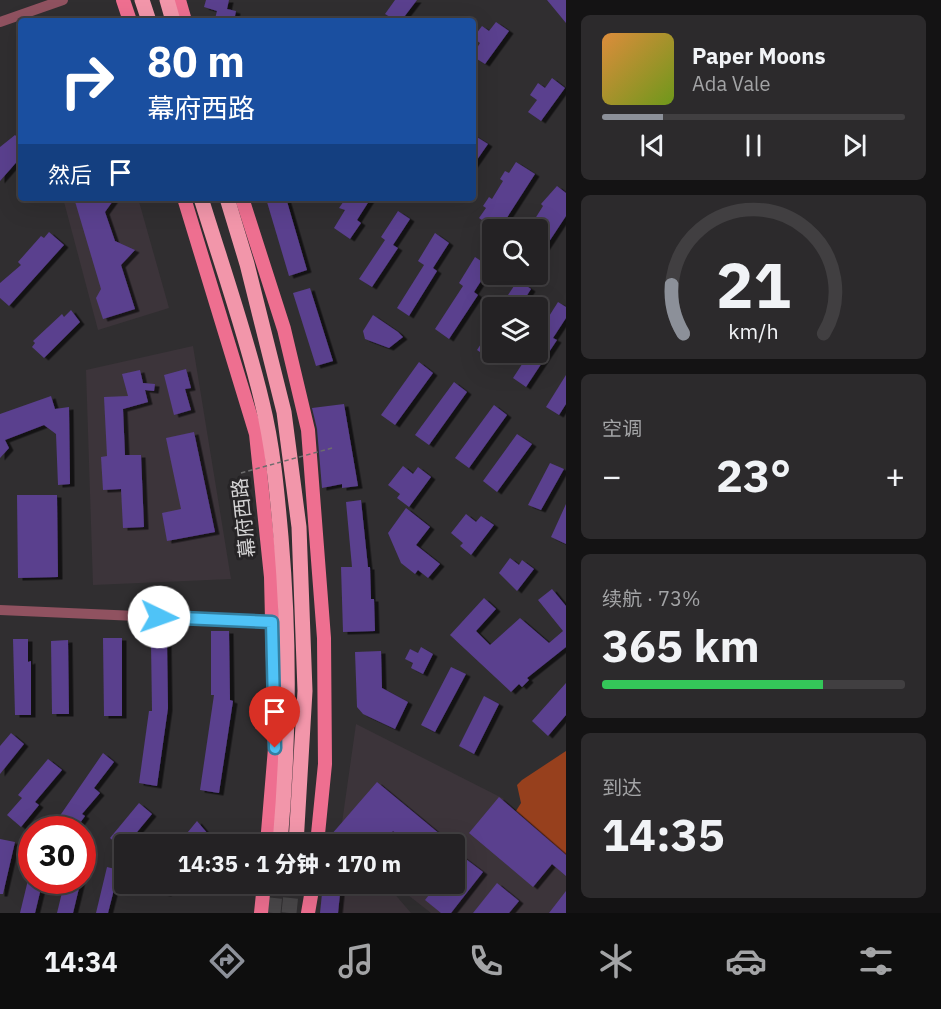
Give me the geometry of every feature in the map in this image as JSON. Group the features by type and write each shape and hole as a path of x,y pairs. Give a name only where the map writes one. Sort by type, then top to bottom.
{"highway":[{"path":"142,0 147,18"},
{"path":"166,0 172,18"},
{"name":"幕府西路","path":"202,201 262,402 278,504 288,615 290,693 281,834"},
{"path":"228,201 247,264 284,412 299,527 305,691 297,834"}],"main road":[{"path":"123,0 129,18"},
{"path":"179,0 184,18"},
{"name":"幕府西路","path":"185,201 256,434 271,577 275,748 268,834"},
{"path":"243,201 284,329 308,430 324,638 325,764 317,834"},
{"path":"261,913 263,894"},
{"path":"308,913 311,894"}],"street":[{"path":"0,22 63,0"},
{"path":"0,610 272,622"}],"path":[{"path":"241,473 332,448"}],"shaded area":[{"path":"64,201 139,201 169,308 98,330"},
{"path":"193,346 231,579 93,585 86,370"},
{"path":"356,724 504,799 521,819 566,853 566,913 431,913 407,894 465,894 465,834 340,834"},
{"path":"566,751 566,855 516,811 521,803 517,785"},
{"path":"333,894 395,894 411,913 331,913"}],"building":[{"path":"206,0 229,0 227,9 236,11 235,18 215,18 217,11 204,7"},
{"path":"395,0 417,0 403,18 389,18 385,14"},
{"path":"547,0 566,0 566,23"},
{"path":"496,22 509,31 485,64 476,58 476,50 480,43 476,40 476,34 482,26 489,31"},
{"path":"552,78 565,88 541,121 528,112 537,100 530,95 538,83 545,88"},
{"path":"15,135 18,138 18,160 0,181 0,147"},
{"path":"476,136 488,144 476,161"},
{"path":"516,162 535,174 506,219 482,220 479,218 486,208 483,206 489,197 492,199 503,181 500,179 505,171 509,173"},
{"path":"557,186 566,193 566,216 548,243 548,219 535,219 543,206 541,204"},
{"path":"75,201 113,201 105,212 115,241 135,250 121,265 135,309 103,319 96,298 101,289"},
{"path":"287,201 307,270 289,276 267,202"},
{"path":"344,201 369,201 357,220 361,223 350,239 334,228 345,210 339,208"},
{"path":"398,211 410,219 393,245 398,248 372,287 359,279 385,240 381,237"},
{"path":"49,232 64,245 9,306 0,298 0,283 21,265 18,262 41,236 44,238"},
{"path":"435,233 449,243 433,268 437,271 409,316 397,308 424,265 418,261"},
{"path":"475,257 482,262 482,280 474,292 478,295 449,339 435,329 463,286 459,283"},
{"path":"515,285 525,285 531,289 526,297 507,297"},
{"path":"310,288 333,361 316,366 293,293"},
{"path":"558,302 566,307 566,318 553,338 557,340 548,354 548,318"},
{"path":"71,310 80,322 44,358 32,347 35,343 33,341 62,314 64,317"},
{"path":"373,315 403,337 389,348 365,339 363,331"},
{"path":"482,342 482,353 477,350"},
{"path":"419,362 433,373 395,425 381,415"},
{"path":"523,363 542,363 526,387 513,378"},
{"path":"186,369 191,388 185,389 191,410 174,415 164,375"},
{"path":"140,370 143,383 155,384 154,391 145,390 148,402 123,409 125,455 141,455 144,527 123,528 121,489 103,490 101,457 107,456 104,397 128,396 122,374"},
{"path":"566,375 566,404 559,415 546,407"},
{"path":"454,382 467,392 429,445 415,435"},
{"path":"51,396 55,409 69,407 70,484 58,485 56,434 44,425 5,440 9,448 0,458 0,414"},
{"path":"344,404 358,486 342,488 342,484 322,488 317,429 312,408"},
{"path":"494,405 507,415 469,468 455,458"},
{"path":"194,432 215,532 167,541 162,513 181,509 166,438"},
{"path":"517,434 532,444 497,492 483,481"},
{"path":"550,463 564,469 541,510 528,505"},
{"path":"403,466 413,474 418,467 431,477 409,507 397,498 400,494 388,485"},
{"path":"17,495 57,495 58,577 18,578"},
{"path":"361,500 368,567 370,567 371,599 374,599 375,631 343,632 341,567 352,567 346,502"},
{"path":"566,504 566,544 551,537"},
{"path":"406,508 430,527 416,545 440,564 428,578 418,570 415,574 401,563 388,533"},
{"path":"466,514 476,522 481,516 494,525 471,555 460,546 463,543 451,533"},
{"path":"510,558 519,565 522,560 534,569 517,591 499,573"},
{"path":"552,589 566,606 566,647 527,678 529,680 522,687 519,684 511,692 450,635 484,598 496,609 476,631 490,645 520,618 549,643 563,631 538,600"},
{"path":"211,631 229,631 230,700 233,701 219,793 200,790 214,695 211,695"},
{"path":"103,638 122,638 122,716 104,716"},
{"path":"13,639 28,639 28,662 31,661 31,715 15,715"},
{"path":"68,640 69,714 52,714 51,641"},
{"path":"167,642 168,708 157,786 139,783 149,711 152,711 151,643"},
{"path":"421,647 433,654 423,674 411,668 413,663 405,659 410,649 418,653"},
{"path":"381,651 382,688 408,702 395,729 363,714 357,707 355,652"},
{"path":"451,667 466,674 435,732 421,725"},
{"path":"566,683 566,715 548,736 532,721"},
{"path":"484,696 499,704 474,754 459,746"},
{"path":"11,733 24,744 0,774 0,746"},
{"path":"103,753 114,762 94,788 100,793 82,814 85,816 60,816"},
{"path":"48,759 62,770 35,802 39,805 30,816 18,816 18,824 7,815 22,798 18,795"},
{"path":"377,782 440,834 396,834 393,831 390,834 332,834"},
{"path":"499,797 566,855 566,876 552,864 533,887 469,833"},
{"path":"139,803 152,814 135,834 114,834 114,841 110,838"},
{"path":"197,821 208,834 186,834"},
{"path":"0,839 15,842 3,894 0,894"},
{"path":"465,858 483,872 451,913 441,913 425,900 429,895 465,894"},
{"path":"107,867 114,869 114,890 108,913 96,913"},
{"path":"497,883 519,901 509,913 473,913"},
{"path":"566,891 566,913 549,913"},
{"path":"25,894 40,894 35,913 20,913"},
{"path":"62,894 78,894 73,913 57,913"},
{"path":"322,894 340,894 338,913 320,913"}],"tunnel":[{"path":"273,913 275,894"},
{"path":"289,913 291,894"}],"route":[{"path":"159,617 272,622 275,748"}]}
